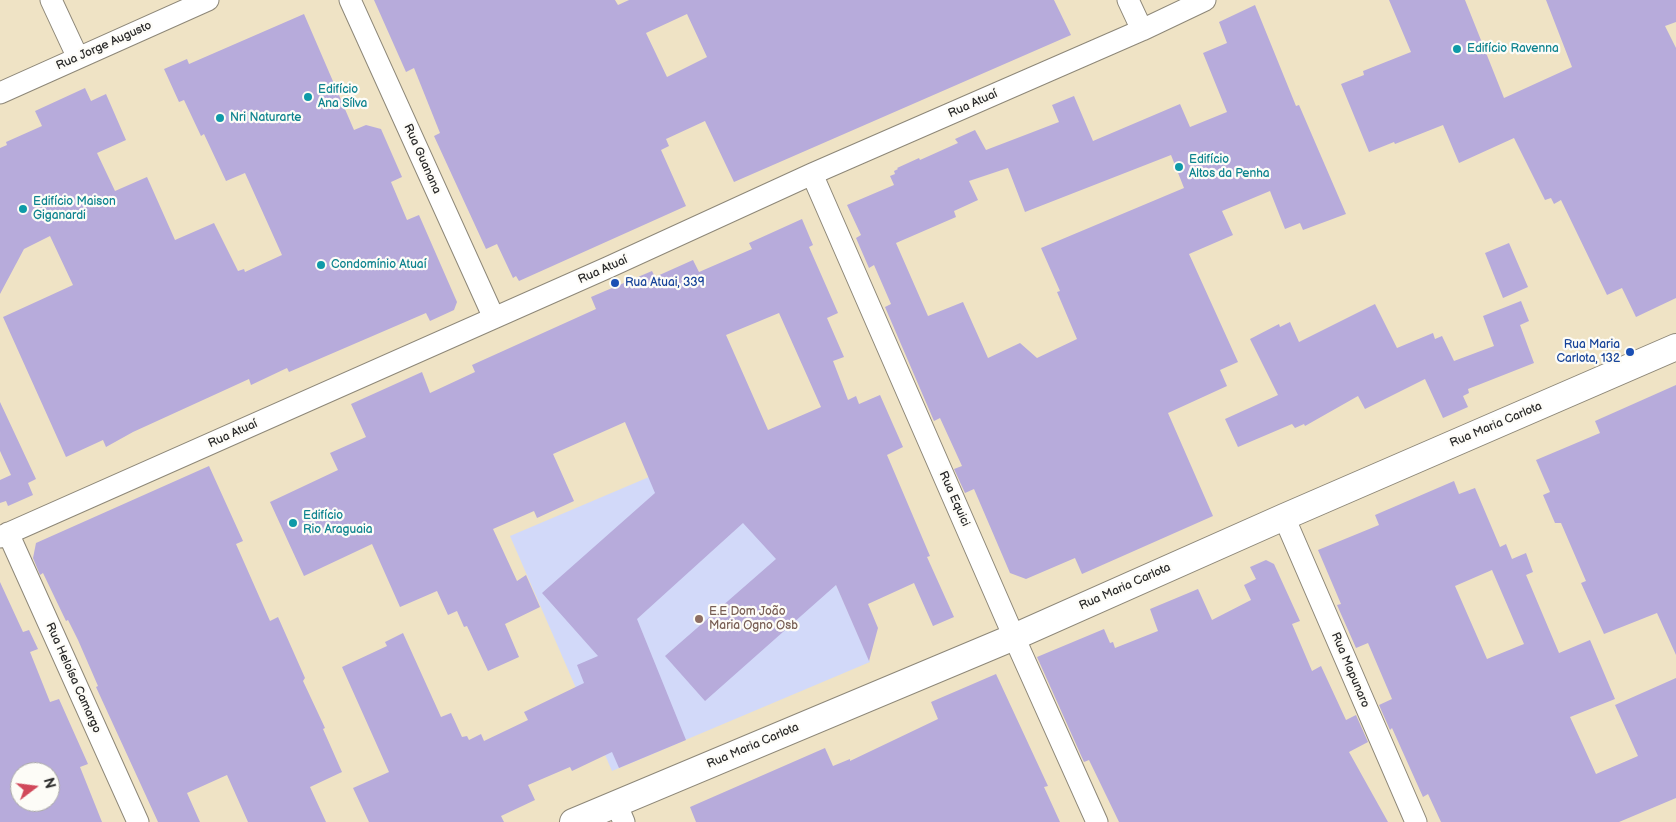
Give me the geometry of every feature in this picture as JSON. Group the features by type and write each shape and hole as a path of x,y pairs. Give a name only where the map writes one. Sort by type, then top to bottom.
{"street":[{"path":"50,0 78,58"},
{"name":"Rua Jorge Augusto","path":"0,93 208,0"},
{"name":"Rua Guanana","path":"350,0 494,318"},
{"path":"1128,0 1142,30"},
{"name":"Rua Atuaí","path":"4,535 494,318 812,174 1142,30 1205,0"},
{"name":"Rua Equici","path":"812,174 1097,822"},
{"name":"Rua Maria Carlota","path":"573,822 620,813 1014,636 1676,347"},
{"name":"Rua Mapunaro","path":"1284,517 1416,822"},
{"name":"Rua Heloísa Camargo","path":"4,535 138,822"}],"shaded area":[{"name":"E.E Dom João Maria Ogno Osb","path":"786,470 870,662 612,771 510,536 649,477"}],"building":[{"path":"374,0 615,0 618,5 629,0 1054,0 1071,35 734,182 705,121 666,139 669,146 661,150 686,206 519,281 516,276 513,278 497,244 486,249 434,136 440,133 414,68 406,72","holes":["687,14 707,57 667,77 646,33"]},
{"path":"1389,0 1465,0 1504,98 1572,67 1546,0 1676,0 1676,22 1665,26 1676,48 1676,298 1636,317 1622,288 1607,295 1561,200 1554,204 1551,198 1545,200 1514,138 1459,163 1443,125 1369,152 1341,84 1364,75 1363,71 1411,52"},
{"path":"1255,5 1296,106 1299,105 1346,214 1303,230 1300,223 1285,229 1270,191 1222,211 1233,235 1189,254 1238,362 1220,370 1227,386 1168,413 1213,516 1082,574 1075,558 1026,579 1010,573 974,489 965,493 954,469 962,466 940,418 934,421 885,307 891,304 874,265 869,268 856,238 861,235 847,205 894,185 890,176 895,174 894,171 897,168 958,143 955,139 975,130 986,150 1059,122 1052,105 1074,96 1093,141 1180,104 1190,127 1227,112 1203,53 1227,43 1219,22","holes":["1171,155 1184,188 1041,248 1060,291 1057,292 1077,339 1037,358 1020,343 988,358 963,302 928,316 896,243 956,217 954,211 978,200 969,181 1008,168 1025,212"]},
{"path":"304,14 354,130 366,125 381,129 402,177 391,182 407,220 419,215 457,302 454,310 430,321 426,313 289,372 287,368 251,385 249,379 133,432 106,447 103,440 66,457 3,317 73,285 50,236 24,249 0,294 0,148 7,145 6,142 42,126 35,111 85,88 91,101 106,94 126,140 97,153 115,191 147,177 175,240 214,223 238,271 244,269 245,272 282,255 245,173 226,181 204,134 201,136 184,100 179,102 164,69 187,59 189,64"},
{"path":"802,219 813,245 809,247 838,313 827,318 844,357 833,361 848,400 856,396 859,404 880,395 903,447 887,455 930,556 927,557 954,617 933,626 914,583 868,604 878,628 869,661 836,585 705,701 665,656 776,559 743,523 637,619 686,740 619,768 612,752 572,771 570,767 528,785 535,800 501,816 504,822 369,822 353,788 389,772 342,667 387,646 385,642 403,633 441,717 451,713 462,737 467,736 469,740 481,734 484,741 528,720 524,712 584,683 577,665 598,656 542,593 655,493 625,422 553,454 574,501 537,518 534,511 493,529 517,581 526,575 540,607 505,624 519,657 488,671 467,626 464,627 457,611 448,615 437,591 400,607 372,544 304,576 270,502 338,470 330,453 366,437 351,404 422,372 430,393 475,372 472,365 596,309 591,297 652,271 655,277 693,260 699,272 752,249 749,243","holes":["779,313 821,407 768,430 726,335"]},
{"path":"1509,243 1528,287 1503,298 1485,253"},
{"path":"1521,301 1529,321 1520,325 1534,363 1468,389 1469,393 1463,396 1468,407 1443,418 1425,379 1365,409 1358,396 1305,426 1304,424 1295,428 1292,424 1238,447 1225,419 1278,395 1250,339 1279,324 1280,327 1290,322 1299,342 1375,304 1397,348 1433,333 1435,339 1442,336 1454,361 1494,346 1483,316"},
{"path":"1676,385 1676,655 1657,613 1604,634 1581,583 1586,581 1561,523 1555,523 1543,495 1550,492 1536,460 1600,433 1595,421"},
{"path":"0,402 36,479 28,483 33,495 8,506 6,501 0,503 0,480 11,475 0,451"},
{"path":"209,466 243,541 236,544 270,621 278,617 305,678 303,681 325,728 323,729 342,772 310,787 326,822 248,822 227,775 187,793 200,822 158,822 96,687 98,686 78,640 68,620 66,621 43,573 40,575 33,558 36,543"},
{"path":"1454,481 1459,494 1475,488 1500,547 1506,544 1512,559 1526,553 1533,572 1526,575 1559,653 1590,640 1615,699 1570,717 1596,774 1638,756 1615,705 1676,678 1676,798 1619,822 1441,822 1428,794 1423,797 1392,728 1390,730 1379,705 1392,699 1368,643 1356,648 1337,605 1341,604 1318,550 1379,525 1375,515","holes":["1492,570 1524,644 1487,659 1455,586"]},
{"path":"1266,560 1274,564 1300,621 1292,624 1312,671 1321,666 1346,720 1356,715 1368,742 1349,752 1388,822 1119,822 1089,760 1084,762 1037,657 1104,629 1110,643 1113,642 1115,648 1158,631 1150,609 1198,589 1212,620 1251,600 1244,585 1256,579 1250,567"},
{"path":"0,582 23,632 29,630 38,649 30,652 50,702 59,699 88,764 80,767 102,822 0,822"},
{"path":"996,674 1048,786 1044,787 1060,822 696,822 690,807 825,748 833,766 850,759 850,761 938,719 931,702"}],"place":[{"name":"Edifício Ravenna","path":"1457,49"},
{"name":"Edifício Ana Sílva","path":"308,97"},
{"name":"Nri Naturarte","path":"220,118"},
{"name":"Edifício Altos da Penha","path":"1179,167"},
{"name":"Edifício Maison Giganardi","path":"23,209"},
{"name":"Condomínio Atuaí","path":"321,265"},
{"name":"Rua Atuai, 339","path":"615,283"},
{"name":"Rua Maria Carlota, 132","path":"1630,352"},
{"name":"Edifício Rio Araguaia","path":"293,523"},
{"name":"E.E Dom João Maria Ogno Osb","path":"699,619"}]}
